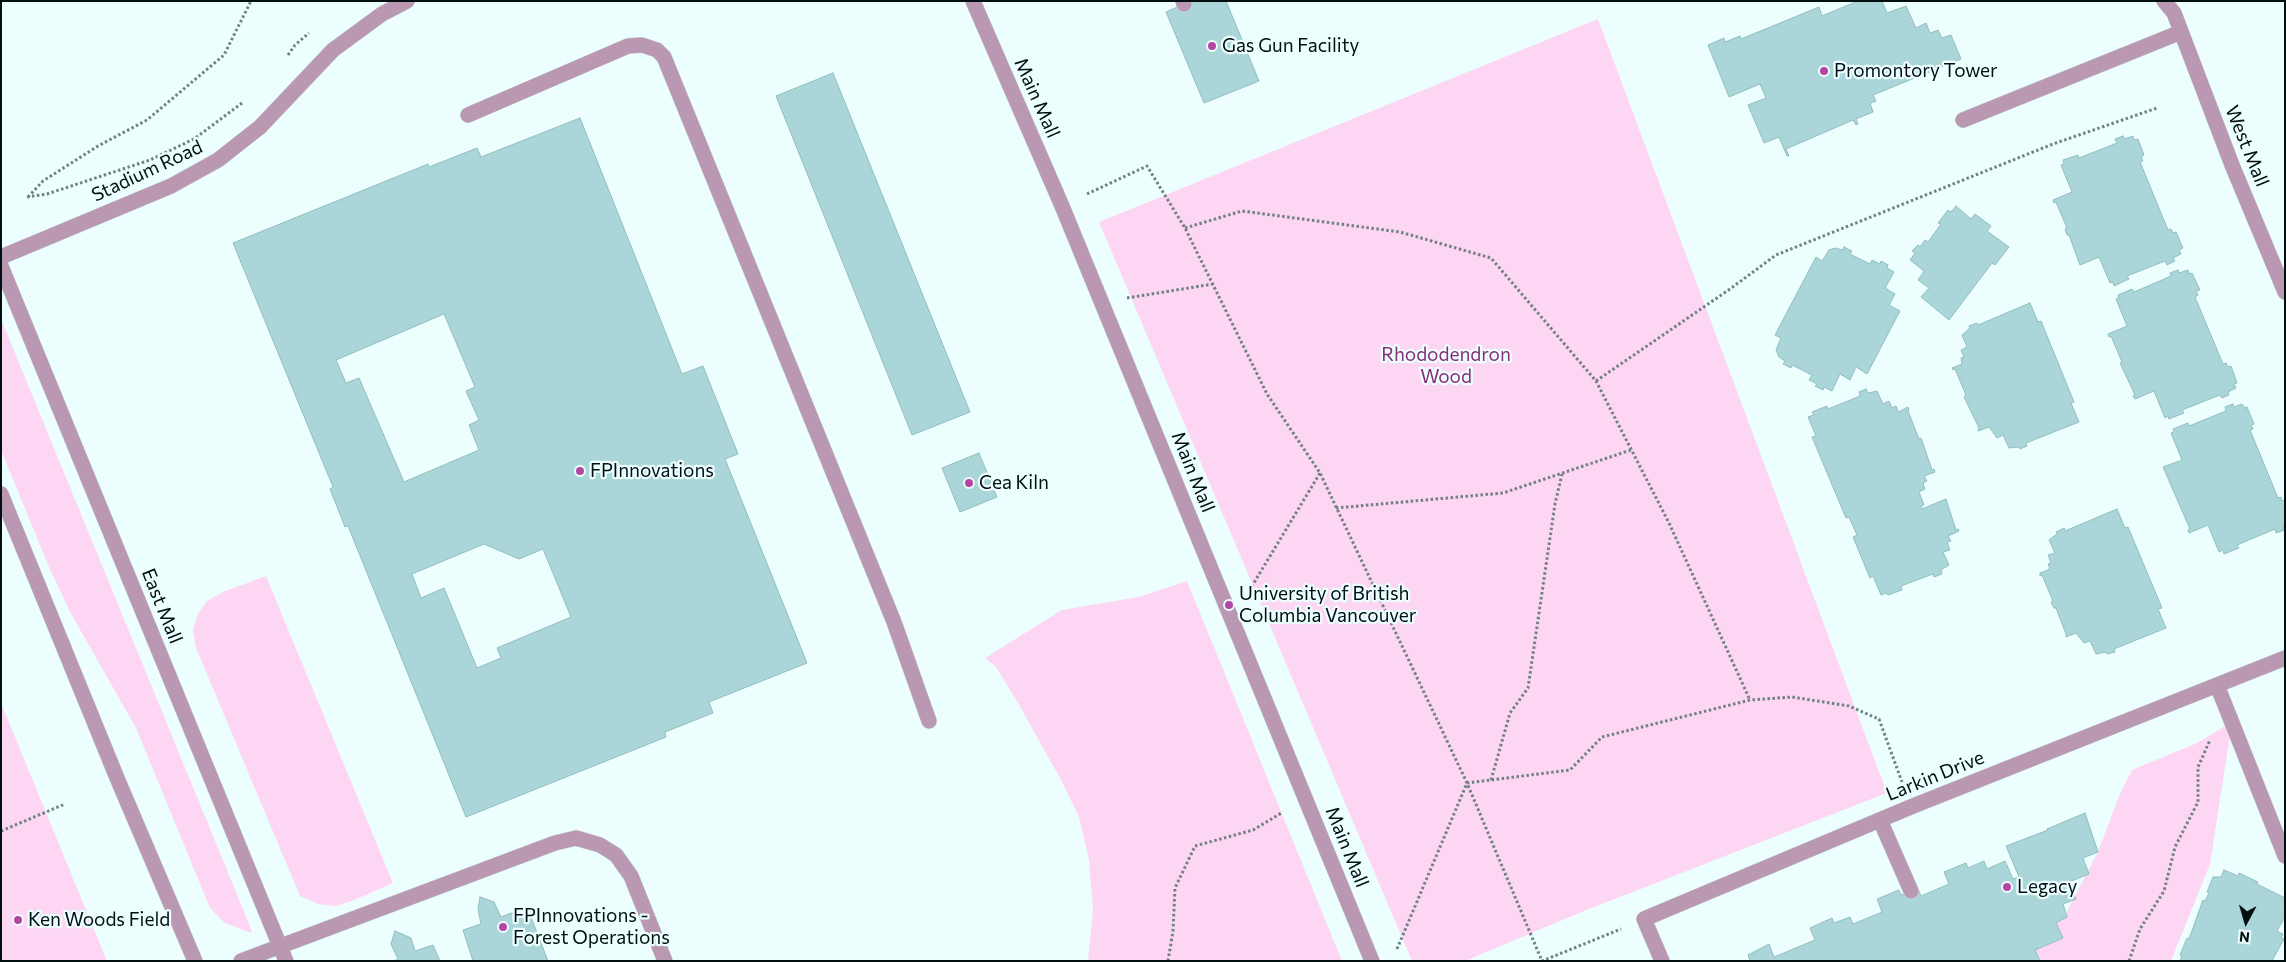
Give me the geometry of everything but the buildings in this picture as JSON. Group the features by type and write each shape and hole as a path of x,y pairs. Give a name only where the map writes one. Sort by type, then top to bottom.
{"street":[{"name":"Stadium Road","path":"1,257 171,186 218,160 260,127 332,50 382,14 407,1"},
{"name":"Main Mall","path":"973,1 1062,206 1372,961"},
{"name":"West Mall","path":"2171,5 2285,292"},
{"path":"1963,120 2181,32"},
{"path":"468,115 628,46 642,45 650,47 657,50 664,57 894,622 929,721"},
{"name":"East Mall","path":"1,266 286,961"},
{"path":"1,494 116,778 195,961"},
{"name":"Larkin Drive","path":"1644,919 1914,806 2285,658"},
{"path":"2217,685 2285,856"},
{"path":"1880,820 1911,892"},
{"path":"241,961 555,843 576,838 600,845 616,855 631,876 665,961"},
{"path":"1644,919 1662,961"}],"path":[{"path":"247,99 194,139 150,160 47,194 28,197 43,181 98,146 147,120 224,55 251,1"},
{"path":"285,59 295,45 312,31"},
{"path":"1596,381 1776,255 2053,144 2157,108"},
{"path":"1062,206 1147,166 1185,228 1267,394 1320,474 1467,783 1542,961 1644,919"},
{"path":"1185,228 1242,211 1400,232 1491,258 1596,381 1670,523 1750,700"},
{"path":"1102,303 1213,284"},
{"path":"1336,508 1503,493 1632,450"},
{"path":"1232,619 1320,474"},
{"path":"1491,780 1510,713 1528,688 1555,504 1562,474"},
{"path":"1467,783 1570,770 1602,737 1750,700 1792,697 1849,706 1879,719 1897,770 1914,806"},
{"path":"2129,961 2140,929 2164,891 2175,847 2198,802 2198,766 2208,742 2232,722"},
{"path":"1396,952 1467,783"},
{"path":"1168,961 1172,931 1174,888 1195,846 1253,830 1305,797"},
{"path":"1,831 65,804"}],"green space":[{"name":"Rhododendron Wood","path":"1598,19 1887,793 1584,911 1465,961 1412,961 1099,222"},
{"path":"1,319 252,931 251,933 225,923 210,908 136,728 70,612 49,567 1,450"},
{"path":"266,576 393,883 336,906 318,904 300,896 196,648 193,629 198,614 207,601 223,592"},
{"path":"1187,581 1342,961 1088,961 1093,910 1089,860 1079,817 1060,778 1018,703 996,667 985,658 1062,610 1139,597"},
{"path":"1,703 107,961 1,961"},
{"path":"2232,722 2210,864 2171,961 2040,961 2035,950 2063,938 2056,923 2062,921 2098,852 2119,796 2132,770 2197,743"}],"place":[{"name":"Gas Gun Facility","path":"1212,46"},
{"name":"Promontory Tower","path":"1824,71"},
{"name":"FPInnovations","path":"580,471"},
{"name":"Cea Kiln","path":"969,483"},
{"name":"University of British Columbia Vancouver","path":"1229,605"},
{"name":"Legacy","path":"2007,887"},
{"name":"Ken Woods Field","path":"18,920"},
{"name":"FPInnovations - Forest Operations","path":"503,927"}]}
